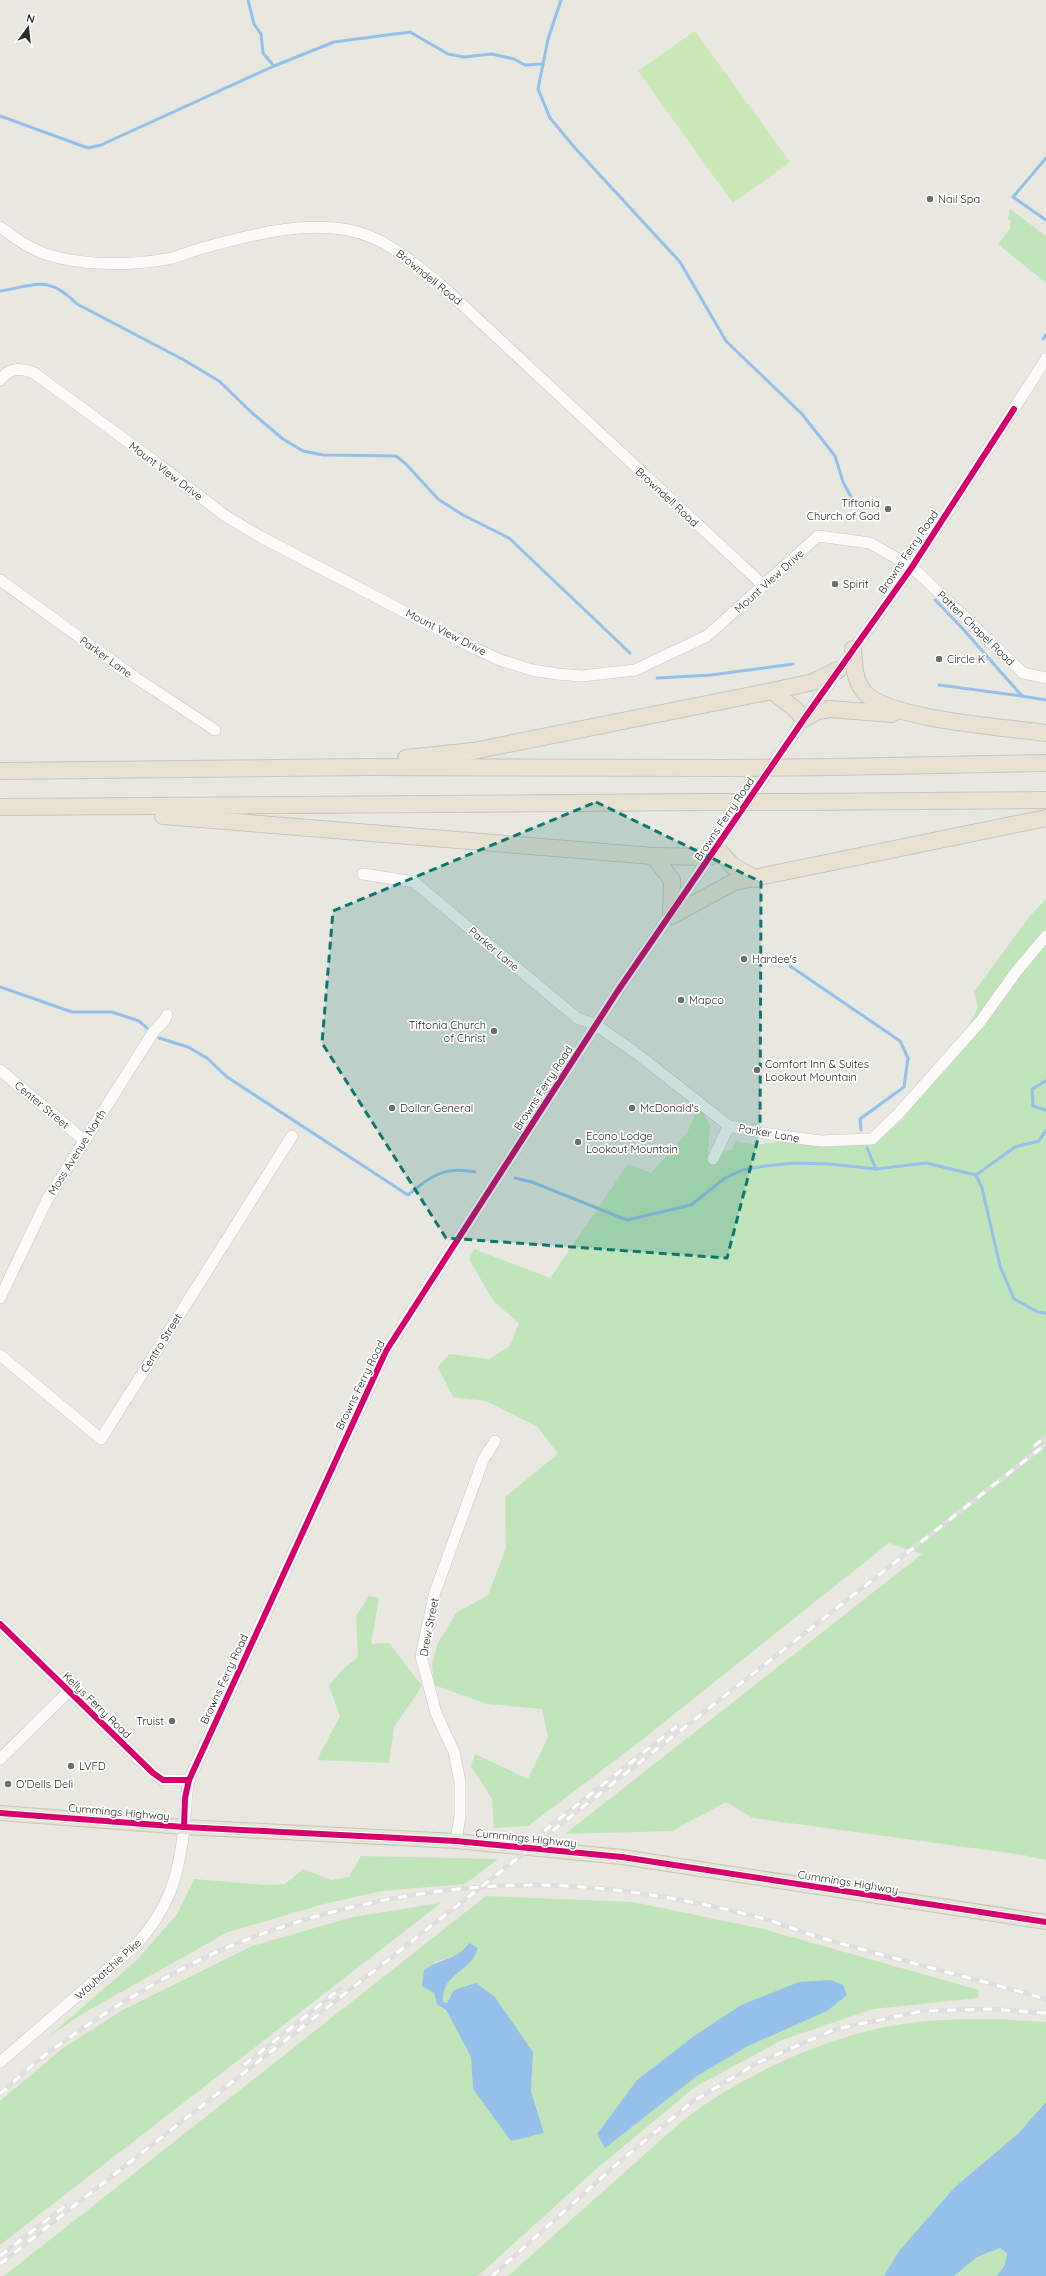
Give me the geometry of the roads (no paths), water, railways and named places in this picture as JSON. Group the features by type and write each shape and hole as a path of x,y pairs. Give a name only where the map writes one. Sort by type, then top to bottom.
{"highway":[{"path":"853,648 854,669 866,694 879,704 926,717"},
{"path":"367,767 393,760 473,751 772,691 813,682 838,670"},
{"path":"772,691 795,708 804,719 818,711 830,709 926,717 1046,733"},
{"path":"0,770 367,767 724,768 1046,764"},
{"path":"0,807 1046,800"},
{"path":"59,807 653,856 713,853 756,879"},
{"path":"653,856 672,880 671,916 734,882 756,879 1046,818"}],"main road":[{"name":"Cummings Highway","path":"0,1813 184,1827 456,1841 622,1857 1046,1922"}],"street":[{"name":"Browndell Road","path":"0,227 30,248 52,255 75,261 115,263 169,259 284,228 349,230 383,242 441,285 764,586"},
{"name":"Browns Ferry Road","path":"184,1827 185,1798 189,1780 386,1351 596,1025 804,719 912,567 1046,359"},
{"name":"Mount View Drive","path":"0,380 9,371 18,368 34,374 157,463 220,512 261,537 470,646 500,660 532,670 582,676 635,670 707,636 818,536 870,543 912,567"},
{"name":"Patten Chapel Road","path":"912,567 1023,673 1046,678"},
{"name":"Parker Lane","path":"0,580 136,678 215,730"},
{"name":"Parker Lane","path":"364,874 414,882 577,1018 596,1025 636,1053 728,1126 774,1135 821,1141 872,1139 899,1112 980,1022 1016,972 1046,936"},
{"name":"Moss Avenue North","path":"0,1298 47,1200 154,1031 164,1021 167,1015"},
{"name":"Center Street","path":"0,1070 84,1140"},
{"path":"713,1159 728,1126"},
{"name":"Centro Street","path":"0,1355 101,1439 292,1136"},
{"name":"Drew Street","path":"456,1841 460,1816 459,1774 454,1752 436,1713 426,1682 421,1656 435,1592 484,1460 495,1441"},
{"name":"Kellys Ferry Road","path":"0,1624 153,1773 163,1780 189,1780"},
{"path":"0,1759 69,1691"},
{"name":"Wauhatchie Pike","path":"0,2062 135,1946 150,1929 174,1885 184,1827"}],"water":[{"path":"469,1943 478,1948 469,1963 451,1979 447,1985 444,1992 443,2002 447,2003 454,1990 476,1983 495,1997 533,2052 531,2091 544,2133 511,2141 473,2089 471,2057 446,2010 437,2004 434,1993 422,1986 424,1970 459,1953"},
{"path":"831,1980 843,1985 847,1995 827,2011 748,2046 697,2076 605,2148 597,2134 637,2080 694,2036 741,2005 799,1982"},
{"path":"1046,2102 1046,2276 997,2276 1005,2265 1007,2253 1000,2248 977,2257 954,2276 884,2276 899,2251 955,2187 1019,2133"}],"waterway":[{"path":"248,0 254,24 261,34 263,53 274,66"},
{"path":"561,0 548,39 538,89 550,118 575,148 680,262 726,341 802,414 835,456 843,482 856,506"},
{"path":"0,116 88,148 101,145 274,66 334,42 410,32 448,54 464,57 492,54 514,59 525,65 543,64"},
{"path":"1046,158 1013,197 1046,220"},
{"path":"0,291 42,284 58,289 77,304 184,360 219,381 251,412 283,439 303,451 323,455 396,456 406,464 438,499 463,515 509,538 630,653"},
{"path":"1043,339 1046,335"},
{"path":"935,600 963,629 1022,696 1046,700"},
{"path":"657,678 711,675 793,664"},
{"path":"939,685 1022,696"},
{"path":"790,966 900,1041 908,1058 904,1087 860,1119 861,1130"},
{"path":"0,987 72,1012 112,1012 139,1021 147,1028"},
{"path":"159,1038 188,1047 207,1058 227,1077 408,1195 438,1174 455,1170 475,1172"},
{"path":"1046,1081 1032,1089 1033,1106 1046,1110"},
{"path":"515,1178 532,1182 627,1220 691,1205 725,1178 743,1170 765,1166 794,1163 830,1164 876,1169 926,1163 976,1175 1015,1147 1039,1141 1046,1130"},
{"path":"867,1148 876,1169"},
{"path":"976,1175 982,1188 1000,1266 1014,1299 1038,1312 1046,1313"}],"railway":[{"path":"1034,1446 1046,1437"},
{"path":"0,2264 1046,1444"},
{"path":"544,1831 677,1726"},
{"path":"0,2094 49,2052 104,2014 172,1974 235,1944 284,1926 335,1911 441,1891 494,1886 546,1885 596,1888 640,1893 707,1905 772,1921 825,1939 1046,1999"},
{"path":"244,2065 340,1989"},
{"path":"492,2276 619,2162 692,2102 757,2063 836,2029 923,2011 991,2009 1046,2013"},
{"path":"0,2256 65,2206"}],"place":[{"name":"Nail Spa","path":"930,199"},
{"name":"Tiftonia Church of God","path":"888,509"},
{"name":"Spirit","path":"835,584"},
{"name":"Circle K","path":"939,659"},
{"name":"Hardee's","path":"744,959"},
{"name":"Mapco","path":"681,1000"},
{"name":"Tiftonia Church of Christ","path":"494,1031"},
{"name":"Comfort Inn & Suites Lookout Mountain","path":"757,1070"},
{"name":"Dollar General","path":"392,1108"},
{"name":"McDonald's","path":"632,1108"},
{"name":"Econo Lodge Lookout Mountain","path":"578,1142"},
{"name":"Truist","path":"172,1721"},
{"name":"LVFD","path":"71,1766"},
{"name":"O'Dells Deli","path":"8,1784"}]}
